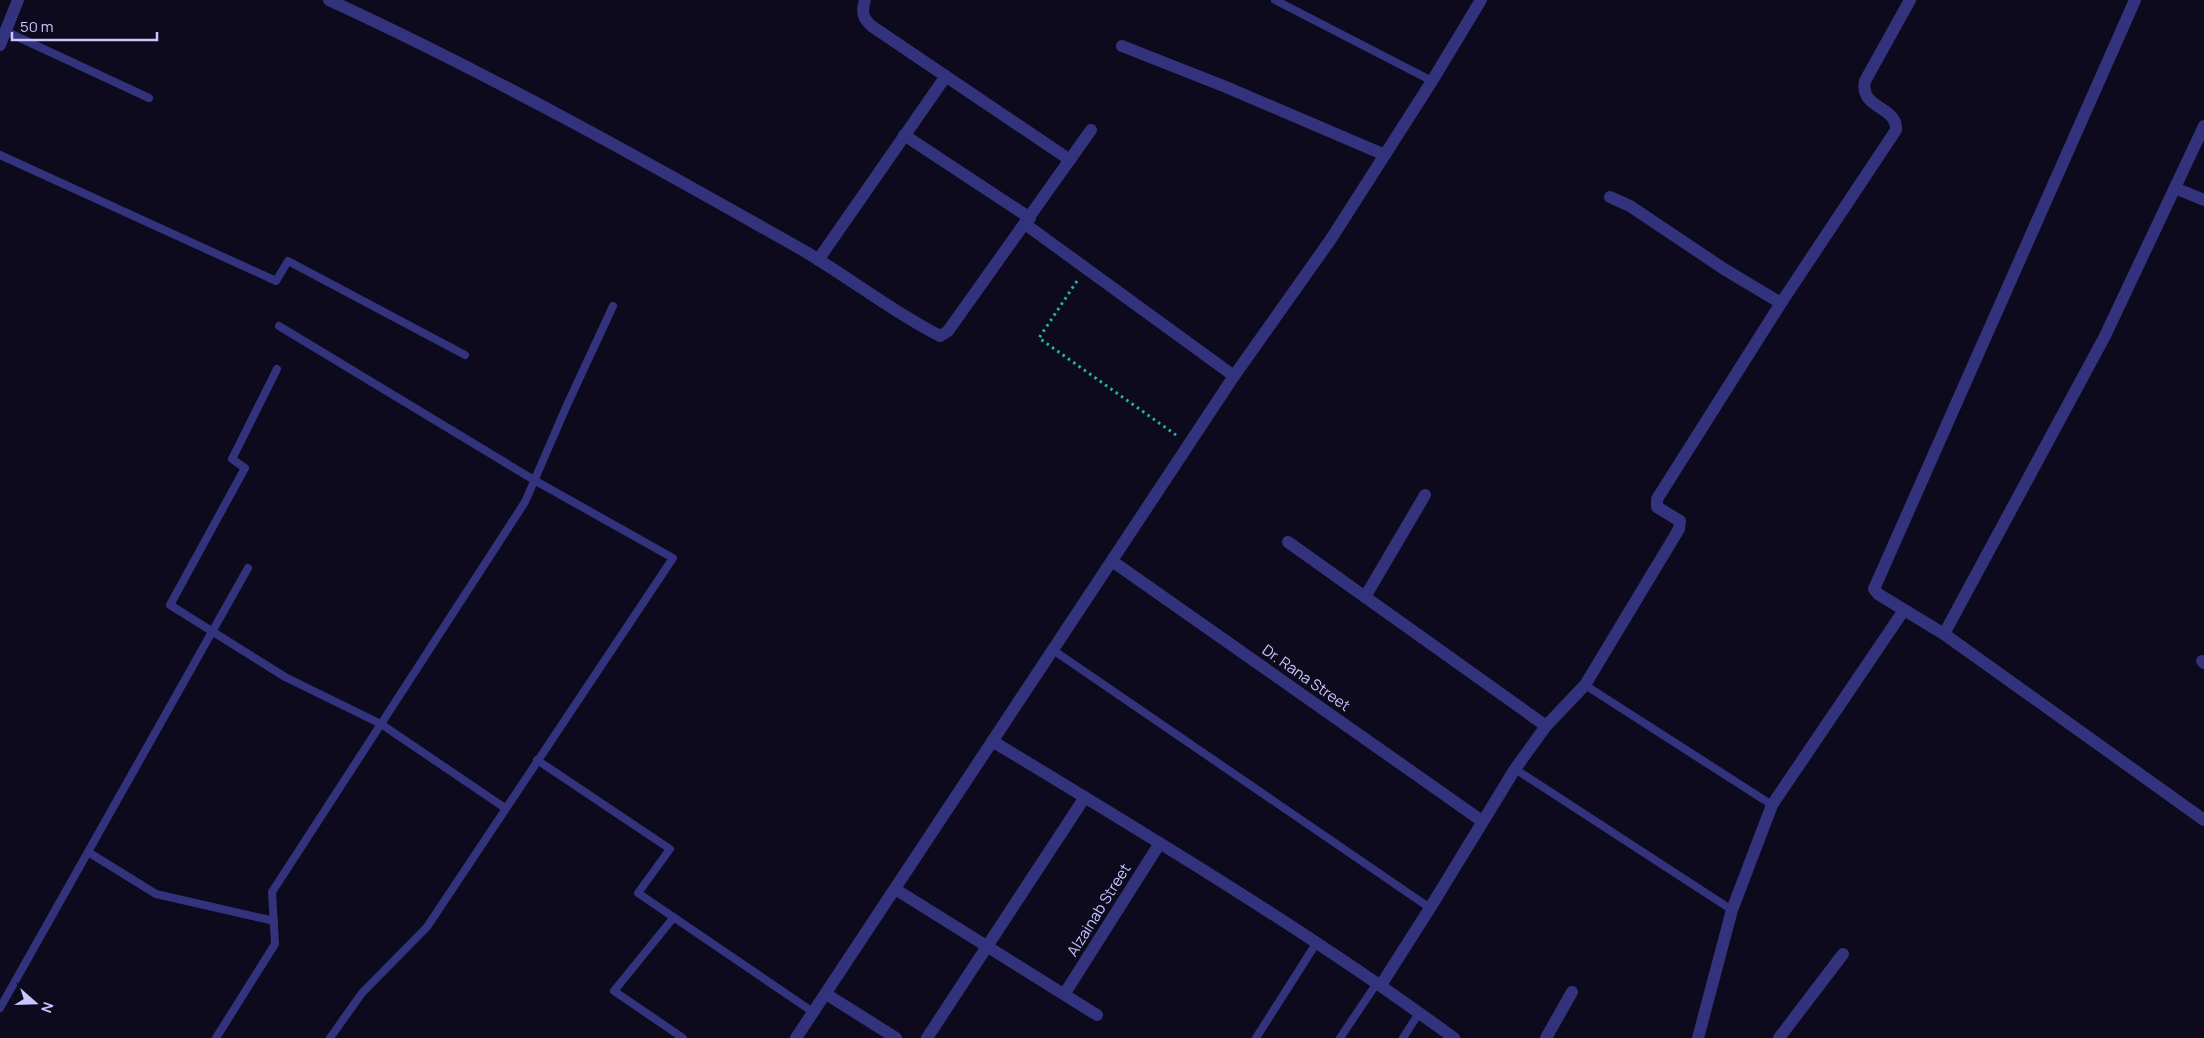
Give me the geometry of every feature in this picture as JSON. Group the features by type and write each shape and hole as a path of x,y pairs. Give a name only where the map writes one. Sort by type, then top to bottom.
{"street":[{"path":"0,45 18,0"},
{"path":"328,0 530,100 674,178 818,260 940,336 948,330 1028,221 1091,130"},
{"path":"864,0 862,11 864,20 1070,160"},
{"path":"796,1038 1234,376 1331,239 1432,81 1481,0"},
{"path":"1379,984 1430,908 1515,769 1546,726 1584,686 1680,529 1680,521 1657,507 1657,499 1781,303 1896,130 1896,123 1893,118 1865,96 1863,88 1865,80 1910,0"},
{"path":"2135,0 1874,589 1878,594 1944,634 2204,820"},
{"path":"1122,46 1226,87 1385,155"},
{"path":"818,260 946,76"},
{"path":"1944,634 2105,336 2204,126"},
{"path":"904,135 1028,221 1086,268 1234,376"},
{"path":"2175,188 2204,200"},
{"path":"1610,197 1630,206 1724,269 1781,303"},
{"path":"1365,597 1425,495"},
{"path":"1288,542 1546,726"},
{"name":"Dr. Rana Street","path":"1112,561 1482,821"},
{"path":"1698,1038 1732,910 1772,805 1904,610"},
{"path":"992,741 1160,843 1317,942 1454,1038"},
{"path":"927,1038 1085,797"},
{"name":"Alzainab Street","path":"1065,993 1160,843"},
{"path":"895,889 1065,993 1097,1015"},
{"path":"1779,1038 1844,954"},
{"path":"1546,1038 1572,992"},
{"path":"826,994 896,1038"}],"lane":[{"path":"1275,0 1432,81"},
{"path":"6,31 150,98"},
{"path":"0,155 276,282 288,261 465,355"},
{"path":"216,1038 275,944 272,892 525,502 567,404 613,306"},
{"path":"279,326 534,480 673,558 427,927 362,993 330,1038"},
{"path":"278,369 232,459 245,468 170,605 213,630 285,677 381,724 505,808"},
{"path":"0,1008 248,568"},
{"path":"1053,650 1430,908"},
{"path":"1584,686 1772,805"},
{"path":"537,760 670,849 638,893 813,1012"},
{"path":"1515,769 1732,910"},
{"path":"88,852 156,894 274,920"},
{"path":"674,917 614,991 683,1038"},
{"path":"1256,1038 1317,942"},
{"path":"1340,1038 1379,984"},
{"path":"1403,1038 1419,1013"}],"path":[{"path":"1086,268 1039,338 1190,444"}]}
